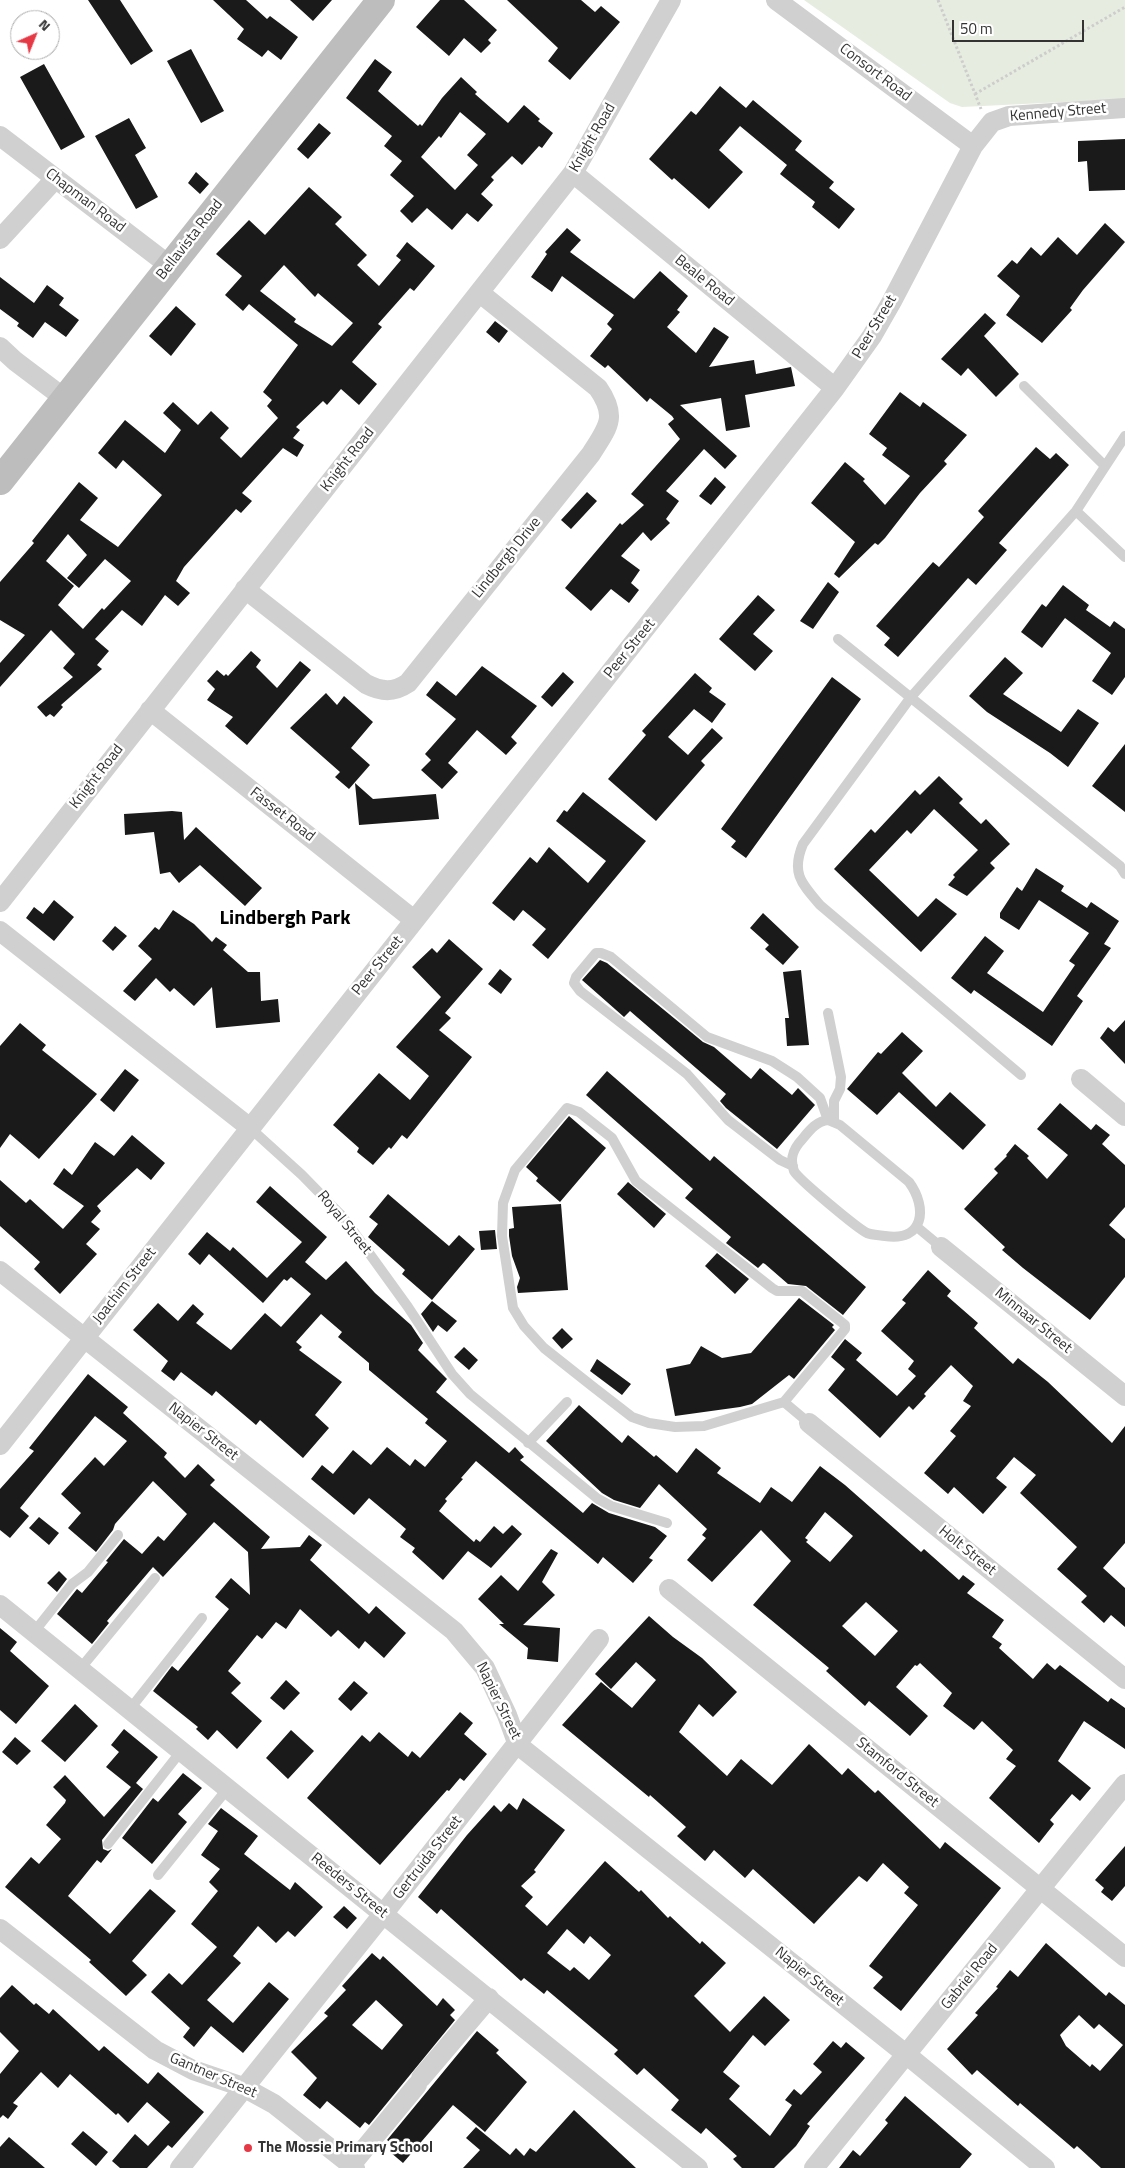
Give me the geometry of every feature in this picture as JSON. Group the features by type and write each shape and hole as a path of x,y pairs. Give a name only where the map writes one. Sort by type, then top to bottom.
{"street":[{"name":"Bellavista Road","path":"0,481 380,0"},
{"name":"Knight Road","path":"0,902 573,174 670,0"},
{"name":"Consort Road","path":"776,0 973,146"},
{"name":"Kennedy Street","path":"973,146 988,126 1009,116 1125,108"},
{"name":"Chapman Road","path":"0,136 170,266"},
{"name":"Peer Street","path":"250,1127 835,388 872,336 892,301 973,146"},
{"name":"Beale Road","path":"573,174 835,388"},
{"path":"0,239 55,179"},
{"name":"Lindbergh Drive","path":"246,589 366,684 378,690 398,689 408,683 591,454 606,430 610,416 608,402 598,388 480,293"},
{"path":"0,347 64,398"},
{"name":"Fasset Road","path":"150,710 414,920"},
{"name":"Royal Street","path":"0,931 250,1127"},
{"path":"1081,1079 1125,1116"},
{"name":"Joachim Street","path":"0,1444 250,1127"},
{"name":"Minnaar Street","path":"941,1247 1125,1396"},
{"name":"Napier Street","path":"0,1271 454,1631 485,1668 504,1708 518,1745 907,2055 1045,2168"},
{"name":"Holt Street","path":"809,1422 1125,1679"},
{"name":"Stamford Street","path":"669,1589 1125,1957"},
{"name":"Reeders Street","path":"0,1605 698,2168"},
{"name":"Gertruida Street","path":"180,2168 518,1745 599,1639"},
{"name":"Gabriel Road","path":"814,2168 1125,1784"},
{"name":"Gantner Street","path":"0,1929 154,2050 193,2070 243,2087 284,2111 353,2167"},
{"path":"353,2167 419,2081 489,1998"}],"lane":[{"path":"1024,386 1105,466"},
{"path":"1021,1075 820,905 798,876 798,860 803,844 911,697 1076,511 1125,436"},
{"path":"1076,511 1125,557"},
{"path":"838,639 1053,815 1123,869"},
{"path":"793,1166 780,1160 728,1120 687,1074 580,991 574,983 576,977 596,953 611,957 707,1037 772,1061 797,1077 820,1098 831,1121 909,1182 914,1188 920,1207 920,1220 917,1227 900,1238 864,1232 801,1179 793,1166 792,1154 818,1123 831,1121"},
{"path":"828,1013 841,1077 840,1089 834,1101 831,1121"},
{"path":"567,1108 579,1112 612,1138 636,1181 772,1288 777,1291 802,1291 845,1325 845,1329 784,1402 704,1426 675,1427 649,1423 632,1417 592,1386 544,1348 524,1326 513,1308 505,1263 502,1236 503,1203 515,1170 567,1108"},
{"name":"Royal Street","path":"250,1127 344,1217 408,1307 452,1374 470,1394 528,1443 605,1502 667,1523"},
{"path":"917,1227 941,1247"},
{"path":"528,1443 567,1402"},
{"path":"784,1402 809,1422"},
{"path":"34,1632 72,1584 88,1572 118,1535"},
{"path":"80,1669 155,1578"},
{"path":"130,1708 202,1618"},
{"path":"108,1844 182,1750"},
{"path":"158,1875 228,1788"}],"path":[{"path":"938,0 988,126"},
{"path":"975,94 1125,7"}],"shaded area":[{"path":"804,0 1125,0 1125,99 962,107 950,103"}],"building":[{"path":"88,0 120,0 153,51 131,65"},
{"path":"213,0 246,0 267,19 270,16 298,37 281,60 268,50 262,57 237,39 244,29"},
{"path":"290,0 332,0 313,21"},
{"path":"440,0 464,0 497,30 488,40 491,43 481,53 464,38 449,56 416,27"},
{"path":"507,0 581,0 595,12 601,6 620,22 570,80 548,61 558,48"},
{"path":"191,49 224,111 201,123 167,61"},
{"path":"375,59 392,72 378,91 418,126 420,124 422,126 442,98 461,77 477,92 475,94 508,123 524,105 540,119 538,121 553,133 542,148 539,146 522,165 512,156 491,177 494,180 481,194 493,205 478,222 467,213 452,230 427,208 412,223 400,211 414,196 390,175 402,161 384,146 392,136 346,98","holes":["460,112 486,134 467,155 478,165 455,190 421,157 439,136 441,138"]},
{"path":"44,64 85,137 61,150 20,77"},
{"path":"720,86 746,108 753,100 802,141 795,150 834,182 829,188 855,209 839,229 812,207 815,202 780,174 787,165 740,126 719,150 743,172 709,209 649,159 691,111 696,115"},
{"path":"129,118 146,148 135,155 158,197 136,209 95,136"},
{"path":"319,123 331,133 308,159 297,149"},
{"path":"1125,139 1125,190 1089,191 1087,161 1078,162 1078,141"},
{"path":"196,172 209,184 200,194 188,183"},
{"path":"309,187 342,217 335,224 367,255 357,265 379,286 401,260 396,256 407,242 435,266 414,291 410,288 378,324 382,327 352,362 377,384 359,405 341,389 327,405 323,401 296,427 300,430 293,438 304,445 297,457 283,448 242,493 252,501 241,513 236,509 184,567 176,581 190,593 178,606 165,595 142,626 122,610 95,639 109,651 97,665 102,669 61,705 63,707 54,717 50,714 46,717 37,707 73,677 63,668 75,654 51,630 0,687 0,663 25,635 0,620 0,582 34,543 32,541 79,482 98,498 80,520 118,547 162,495 123,460 116,469 98,453 125,420 165,453 181,430 163,413 173,402 198,425 211,411 229,428 220,438 241,458 278,418 267,406 272,400 263,392 298,345 249,304 243,311 225,295 242,276 216,254 249,220 265,235","holes":["284,265 315,297 318,293 353,323 332,346 294,322 296,319 260,291","68,534 87,555 67,578 79,588 105,559 131,581 83,629 58,605 74,586 46,561"]},
{"path":"1105,223 1125,242 1083,290 1070,308 1072,310 1042,343 1006,315 1020,296 997,276 1012,260 1017,264 1031,247 1041,256 1058,237 1077,255"},
{"path":"567,228 581,240 570,252 634,299 660,271 688,296 677,310 680,312 667,327 696,353 714,327 729,337 709,367 754,360 756,374 791,367 795,386 745,395 750,427 726,431 721,398 680,405 737,456 725,469 704,449 666,491 679,501 666,519 670,523 651,541 643,532 621,556 640,570 631,583 639,590 629,603 611,589 591,611 565,588 620,523 622,525 644,505 631,494 680,439 668,424 674,419 672,416 650,398 647,402 608,365 605,368 590,356 612,329 607,324 614,315 562,276 552,292 531,277 547,254 545,252"},
{"path":"0,277 34,303 47,285 64,298 59,305 79,320 66,337 45,322 33,338 17,326 19,323 0,309"},
{"path":"176,306 196,324 171,356 149,336"},
{"path":"985,313 996,323 984,336 1019,374 996,397 968,368 961,376 941,359"},
{"path":"495,321 508,331 499,343 486,332"},
{"path":"900,392 920,407 923,402 967,435 944,461 947,464 920,493 885,538 878,545 875,543 839,578 834,574 855,542 811,503 845,462 865,479 863,481 885,505 910,476 882,455 887,448 869,434"},
{"path":"1036,447 1050,459 1056,453 1069,465 999,543 1007,550 976,585 968,578 898,657 884,645 890,638 876,626 933,562 939,567 984,517 978,511"},
{"path":"715,477 726,487 711,505 699,496"},
{"path":"587,492 597,501 571,529 561,520"},
{"path":"828,582 839,592 813,629 800,621"},
{"path":"1063,585 1089,605 1086,610 1110,627 1114,621 1125,629 1125,677 1112,695 1092,681 1111,653 1065,618 1042,648 1021,632 1042,604 1046,607"},
{"path":"758,595 775,610 753,634 773,651 755,671 719,639"},
{"path":"251,651 261,660 256,667 277,688 300,661 311,670 247,745 225,726 233,717 207,700 215,689 207,681 217,670 224,676 226,674 228,676"},
{"path":"1005,657 1023,673 1003,694 1061,732 1078,709 1099,723 1068,767 987,712 969,696"},
{"path":"482,666 537,706 511,737 517,743 506,755 477,730 448,763 458,772 442,789 421,770 431,760 425,754 456,719 426,695 437,681 456,696"},
{"path":"563,672 574,682 552,707 541,697"},
{"path":"695,673 712,688 709,692 726,704 712,723 694,709 668,737 688,755 712,728 723,738 701,761 705,765 656,821 608,779 646,735 642,731"},
{"path":"832,677 861,699 746,858 731,847 736,841 721,829"},
{"path":"326,693 337,705 344,696 373,722 351,748 370,765 349,789 335,777 340,772 290,728"},
{"path":"1125,744 1125,812 1092,786"},
{"path":"939,776 963,799 959,803 981,824 986,819 1010,844 990,863 995,868 967,896 948,885 955,877 953,875 978,850 934,809 911,834 907,830 869,870 918,917 936,898 957,914 921,952 834,869 871,829 875,833 915,790 920,795"},
{"path":"355,783 373,799 436,794 439,819 359,825"},
{"path":"583,792 646,841 548,959 532,945 546,929 523,910 514,921 492,903 530,857 537,863 549,847 588,883 606,861 556,821 564,810 567,812"},
{"path":"182,812 184,840 196,827 262,888 245,906 200,865 179,883 170,872 160,874 154,832 125,835 124,814"},
{"path":"1036,868 1064,886 1061,891 1087,908 1091,902 1119,921 1104,944 1111,948 1077,996 1083,1001 1052,1046 974,990 971,994 951,978 985,936 1004,951 987,973 1043,1012 1075,965 1069,961 1089,933 1039,900 1019,930 1000,918 1000,913 1017,887 1022,891"},
{"path":"54,900 74,917 54,941 26,918 34,907 43,914"},
{"path":"173,910 194,924 212,942 216,937 227,945 223,950 248,972 260,972 261,1001 278,999 280,1022 216,1028 212,987 194,1006 174,988 170,992 156,978 135,1001 123,991 152,959 138,946 155,927 159,930"},
{"path":"763,913 799,947 783,965 765,949 769,945 750,928"},
{"path":"115,926 127,936 113,951 102,941"},
{"path":"449,939 483,969 445,1013 451,1018 439,1030 472,1057 407,1139 402,1135 391,1149 389,1147 373,1165 357,1152 359,1148 333,1125 379,1073 410,1100 429,1076 396,1047 441,997 412,967 432,948 437,953"},
{"path":"600,960 607,963 703,1042 714,1047 751,1079 760,1068 792,1095 798,1088 815,1105 777,1149 726,1108 720,1101 726,1094 630,1011 624,1017 582,980"},
{"path":"500,969 512,979 501,994 488,984"},
{"path":"801,970 809,1045 787,1046 785,1018 789,1018 783,972"},
{"path":"1125,1020 1125,1064 1100,1038 1108,1027 1114,1032"},
{"path":"20,1023 46,1045 42,1050 97,1094 39,1159 10,1134 0,1148 0,1046"},
{"path":"902,1032 923,1051 902,1073 936,1107 950,1092 986,1125 963,1150 899,1092 877,1115 847,1089 878,1052 881,1054"},
{"path":"125,1069 139,1080 114,1112 100,1100"},
{"path":"607,1071 710,1161 714,1156 866,1287 843,1315 806,1286 788,1284 763,1263 758,1268 726,1243 731,1237 685,1198 693,1189 586,1095"},
{"path":"1060,1103 1091,1130 1096,1124 1110,1135 1102,1144 1125,1165 1125,1207 1109,1225 1125,1239 1125,1277 1090,1320 1002,1250 1005,1247 964,1209 998,1173 994,1169 1007,1156 1015,1144 1029,1156 1027,1158 1047,1179 1068,1155 1037,1129"},
{"path":"569,1116 606,1148 560,1202 536,1181 538,1178 526,1167"},
{"path":"132,1135 165,1163 151,1180 137,1168 97,1206 101,1211 91,1222 100,1229 86,1244 97,1254 60,1294 34,1269 40,1262 0,1226 0,1180 26,1203 30,1199 63,1229 84,1206 53,1184 64,1168 72,1175 95,1142 114,1156"},
{"path":"628,1182 666,1214 654,1228 617,1194"},
{"path":"270,1186 327,1237 305,1262 326,1280 346,1261 375,1293 411,1325 423,1343 418,1350 447,1379 436,1392 509,1453 515,1447 524,1457 520,1460 583,1513 592,1503 609,1513 655,1527 667,1536 649,1558 653,1560 633,1583 603,1557 598,1564 476,1461 445,1499 447,1501 439,1511 474,1542 476,1539 480,1542 494,1526 503,1534 512,1525 522,1534 491,1568 468,1551 443,1580 412,1552 415,1548 400,1537 406,1529 369,1498 354,1515 311,1479 322,1465 333,1474 353,1450 371,1465 387,1447 410,1466 415,1459 425,1467 447,1441 425,1423 428,1419 369,1370 369,1363 338,1337 342,1332 321,1314 296,1342 302,1347 299,1350 342,1382 315,1415 329,1428 303,1458 260,1420 256,1425 216,1391 212,1396 181,1372 174,1381 161,1371 168,1361 133,1330 158,1303 178,1321 193,1304 204,1314 196,1323 231,1350 265,1313 281,1327 311,1294 291,1277 287,1281 284,1279 263,1303 209,1254 200,1265 188,1254 207,1232 230,1251 233,1247 267,1278 302,1242 256,1202"},
{"path":"388,1194 449,1246 459,1235 475,1249 432,1300 402,1274 405,1270 368,1237 378,1224 369,1217"},
{"path":"561,1204 568,1290 518,1293 517,1287 520,1278 512,1256 509,1236 509,1229 514,1228 512,1207"},
{"path":"495,1230 497,1249 481,1250 479,1231"},
{"path":"717,1253 749,1279 735,1294 705,1266"},
{"path":"928,1270 951,1291 947,1296 978,1323 974,1328 1013,1364 1018,1358 1048,1382 1112,1443 1125,1426 1125,1543 1103,1568 1125,1588 1125,1627 1111,1615 1104,1623 1081,1602 1087,1596 1057,1569 1077,1547 1020,1493 1036,1475 1014,1457 996,1478 1007,1487 983,1514 954,1487 948,1494 924,1473 956,1436 950,1431 971,1406 963,1401 973,1386 951,1365 924,1394 926,1396 913,1410 909,1406 880,1438 828,1390 845,1369 831,1357 845,1339 862,1353 856,1360 897,1396 916,1376 908,1369 914,1361 881,1331 906,1303 902,1300"},
{"path":"799,1298 834,1325 832,1327 835,1330 794,1379 789,1375 752,1404 675,1416 666,1369 690,1364 701,1346 722,1358 751,1353"},
{"path":"432,1301 457,1321 447,1332 438,1325 433,1332 421,1314"},
{"path":"562,1328 573,1339 562,1349 552,1338"},
{"path":"464,1347 478,1360 469,1370 454,1357"},
{"path":"597,1359 631,1384 622,1395 590,1371"},
{"path":"88,1374 128,1407 123,1413 167,1453 164,1457 185,1478 198,1464 215,1480 210,1485 270,1537 261,1549 300,1547 309,1535 322,1545 310,1560 369,1614 376,1606 406,1633 384,1658 365,1641 359,1649 338,1630 331,1637 300,1609 286,1629 276,1622 262,1639 257,1635 228,1671 241,1683 231,1693 262,1721 237,1749 217,1730 208,1740 196,1729 198,1727 153,1691 172,1666 178,1671 229,1609 215,1597 231,1578 250,1595 248,1552 214,1522 163,1577 153,1567 107,1621 109,1623 92,1644 57,1614 77,1589 82,1593 124,1539 142,1554 158,1536 164,1541 187,1514 153,1481 115,1524 113,1530 96,1552 68,1528 81,1513 61,1494 95,1457 104,1466 127,1441 95,1416 20,1508 29,1516 10,1538 0,1530 0,1489 34,1451 29,1448"},
{"path":"579,1405 622,1443 628,1435 677,1473 696,1448 721,1468 717,1473 760,1503 771,1487 792,1502 820,1466 845,1485 921,1552 924,1549 959,1580 963,1575 975,1584 967,1593 1004,1620 992,1637 1002,1644 999,1648 1033,1679 1047,1663 1055,1670 1060,1665 1108,1702 1111,1698 1125,1708 1125,1749 1084,1721 1058,1761 1091,1788 1080,1801 1072,1794 1050,1820 1054,1824 1039,1843 989,1798 1016,1766 1006,1759 1013,1750 982,1721 974,1730 943,1706 952,1693 920,1663 917,1666 915,1665 896,1687 928,1716 910,1736 869,1701 865,1706 826,1671 829,1668 753,1605 791,1561 761,1530 712,1582 687,1560 706,1538 702,1535 707,1529 659,1484 640,1508 614,1500 602,1493 546,1441","holes":["825,1512 853,1536 830,1562 806,1542 808,1540 805,1538","866,1602 898,1631 875,1656 842,1626"]},
{"path":"39,1517 59,1533 49,1545 29,1528"},
{"path":"551,1549 558,1553 542,1582 555,1595 523,1625 560,1628 558,1662 527,1659 528,1648 499,1624 504,1624 478,1599 501,1575 518,1591"},
{"path":"59,1571 67,1579 57,1592 47,1583"},
{"path":"649,1616 673,1637 702,1658 737,1692 713,1717 699,1704 679,1732 727,1776 741,1759 772,1785 809,1744 842,1775 848,1768 875,1793 878,1790 940,1849 945,1842 1001,1888 901,2011 873,1988 883,1977 869,1966 918,1905 904,1893 909,1887 883,1863 867,1882 859,1876 814,1924 753,1869 745,1878 714,1850 705,1861 677,1836 686,1827 650,1795 649,1797 562,1725 601,1682 632,1708 656,1680 636,1662 611,1689 595,1674"},
{"path":"0,1628 17,1642 10,1651 49,1686 16,1724 0,1710"},
{"path":"286,1680 300,1693 284,1710 270,1698"},
{"path":"354,1681 368,1693 351,1711 338,1699"},
{"path":"75,1704 98,1726 65,1762 41,1741"},
{"path":"460,1712 473,1723 464,1734 487,1754 464,1781 460,1778 449,1791 447,1790 380,1865 307,1798 362,1735 370,1742 379,1732 408,1757 412,1751 420,1758"},
{"path":"124,1729 158,1757 136,1783 143,1789 102,1840 103,1849 108,1851 112,1849 101,1863 97,1860 68,1896 110,1934 150,1889 176,1911 132,1961 147,1975 126,1996 89,1962 91,1960 5,1887 31,1857 39,1864 61,1839 46,1825 65,1803 66,1800 53,1787 65,1775 104,1817 131,1787 106,1767 119,1752 111,1745"},
{"path":"291,1730 314,1751 288,1779 266,1758"},
{"path":"15,1737 31,1751 17,1765 2,1752"},
{"path":"183,1773 202,1788 178,1814 187,1822 152,1864 122,1838 153,1798 158,1802"},
{"path":"523,1798 565,1830 534,1870 536,1872 521,1886 533,1897 525,1906 547,1926 605,1861 639,1892 641,1890 668,1918 670,1916 700,1944 702,1941 726,1963 694,1996 730,2032 764,1996 790,2020 765,2046 753,2035 723,2072 740,2086 729,2099 770,2136 792,2105 785,2100 794,2089 801,2095 822,2072 813,2064 833,2041 841,2048 846,2042 865,2058 807,2124 810,2126 796,2146 774,2168 742,2168 733,2159 737,2156 706,2128 701,2134 671,2110 679,2100 644,2068 637,2075 614,2054 618,2050 547,1990 544,1994 524,1978 521,1981 441,1909 437,1914 418,1897 467,1835 494,1805 501,1812 509,1803 517,1810","holes":["567,1929 584,1944 590,1936 611,1955 589,1980 574,1967 570,1971 547,1953"]},
{"path":"221,1808 258,1836 244,1854 290,1890 295,1882 323,1907 295,1937 288,1931 276,1943 258,1926 233,1956 241,1963 207,2000 233,2023 269,1982 289,1999 243,2053 211,2026 194,2047 183,2037 190,2028 151,1992 169,1973 182,1985 217,1947 191,1924 218,1891 209,1882 220,1869 201,1855 218,1831 208,1824"},
{"path":"1125,1846 1125,1886 1112,1901 1101,1892 1104,1888 1095,1880"},
{"path":"344,1906 357,1918 347,1929 333,1917"},
{"path":"1046,1943 1106,1996 1109,1992 1125,2005 1125,2168 1101,2168 1077,2146 1074,2149 1020,2103 1018,2106 977,2070 972,2075 947,2049 978,2015 975,2013 998,1988 996,1987 1010,1970 1018,1977","holes":["1079,2015 1094,2029 1099,2024 1123,2045 1100,2071 1092,2064 1090,2067 1066,2046 1060,2035"]},
{"path":"372,1953 380,1960 383,1956 437,2006 443,1998 455,2010 450,2015 455,2020 369,2125 365,2122 360,2128 327,2101 320,2109 303,2095 317,2078 291,2052 328,2016 324,2013 346,1990 342,1986","holes":["376,2000 403,2025 382,2050 352,2025"]},
{"path":"12,1985 34,2005 36,2003 49,2014 53,2009 99,2051 104,2046 148,2084 158,2072 204,2112 172,2148 168,2145 147,2168 120,2168 112,2161 135,2134 148,2146 170,2122 147,2102 128,2123 118,2113 116,2115 70,2074 58,2088 41,2072 13,2103 18,2106 8,2119 3,2115 0,2118 0,2074 19,2051 0,2032 0,1998"},
{"path":"477,2031 499,2050 496,2053 527,2082 485,2132 453,2105 403,2163 390,2152 395,2146 387,2140"},
{"path":"905,2096 972,2154 960,2168 839,2168 853,2150 860,2156 888,2123 885,2120"},
{"path":"574,2110 636,2168 463,2168 480,2150 466,2138 476,2127 510,2155 516,2148 524,2156 530,2148 536,2152"},
{"path":"83,2131 108,2152 96,2166 71,2144"},
{"path":"9,2137 45,2168 0,2168 0,2147"}],"place":[{"name":"The Mossie Primary School","path":"248,2148"}],"district":[{"name":"Lindbergh Park","path":"285,919"}]}
